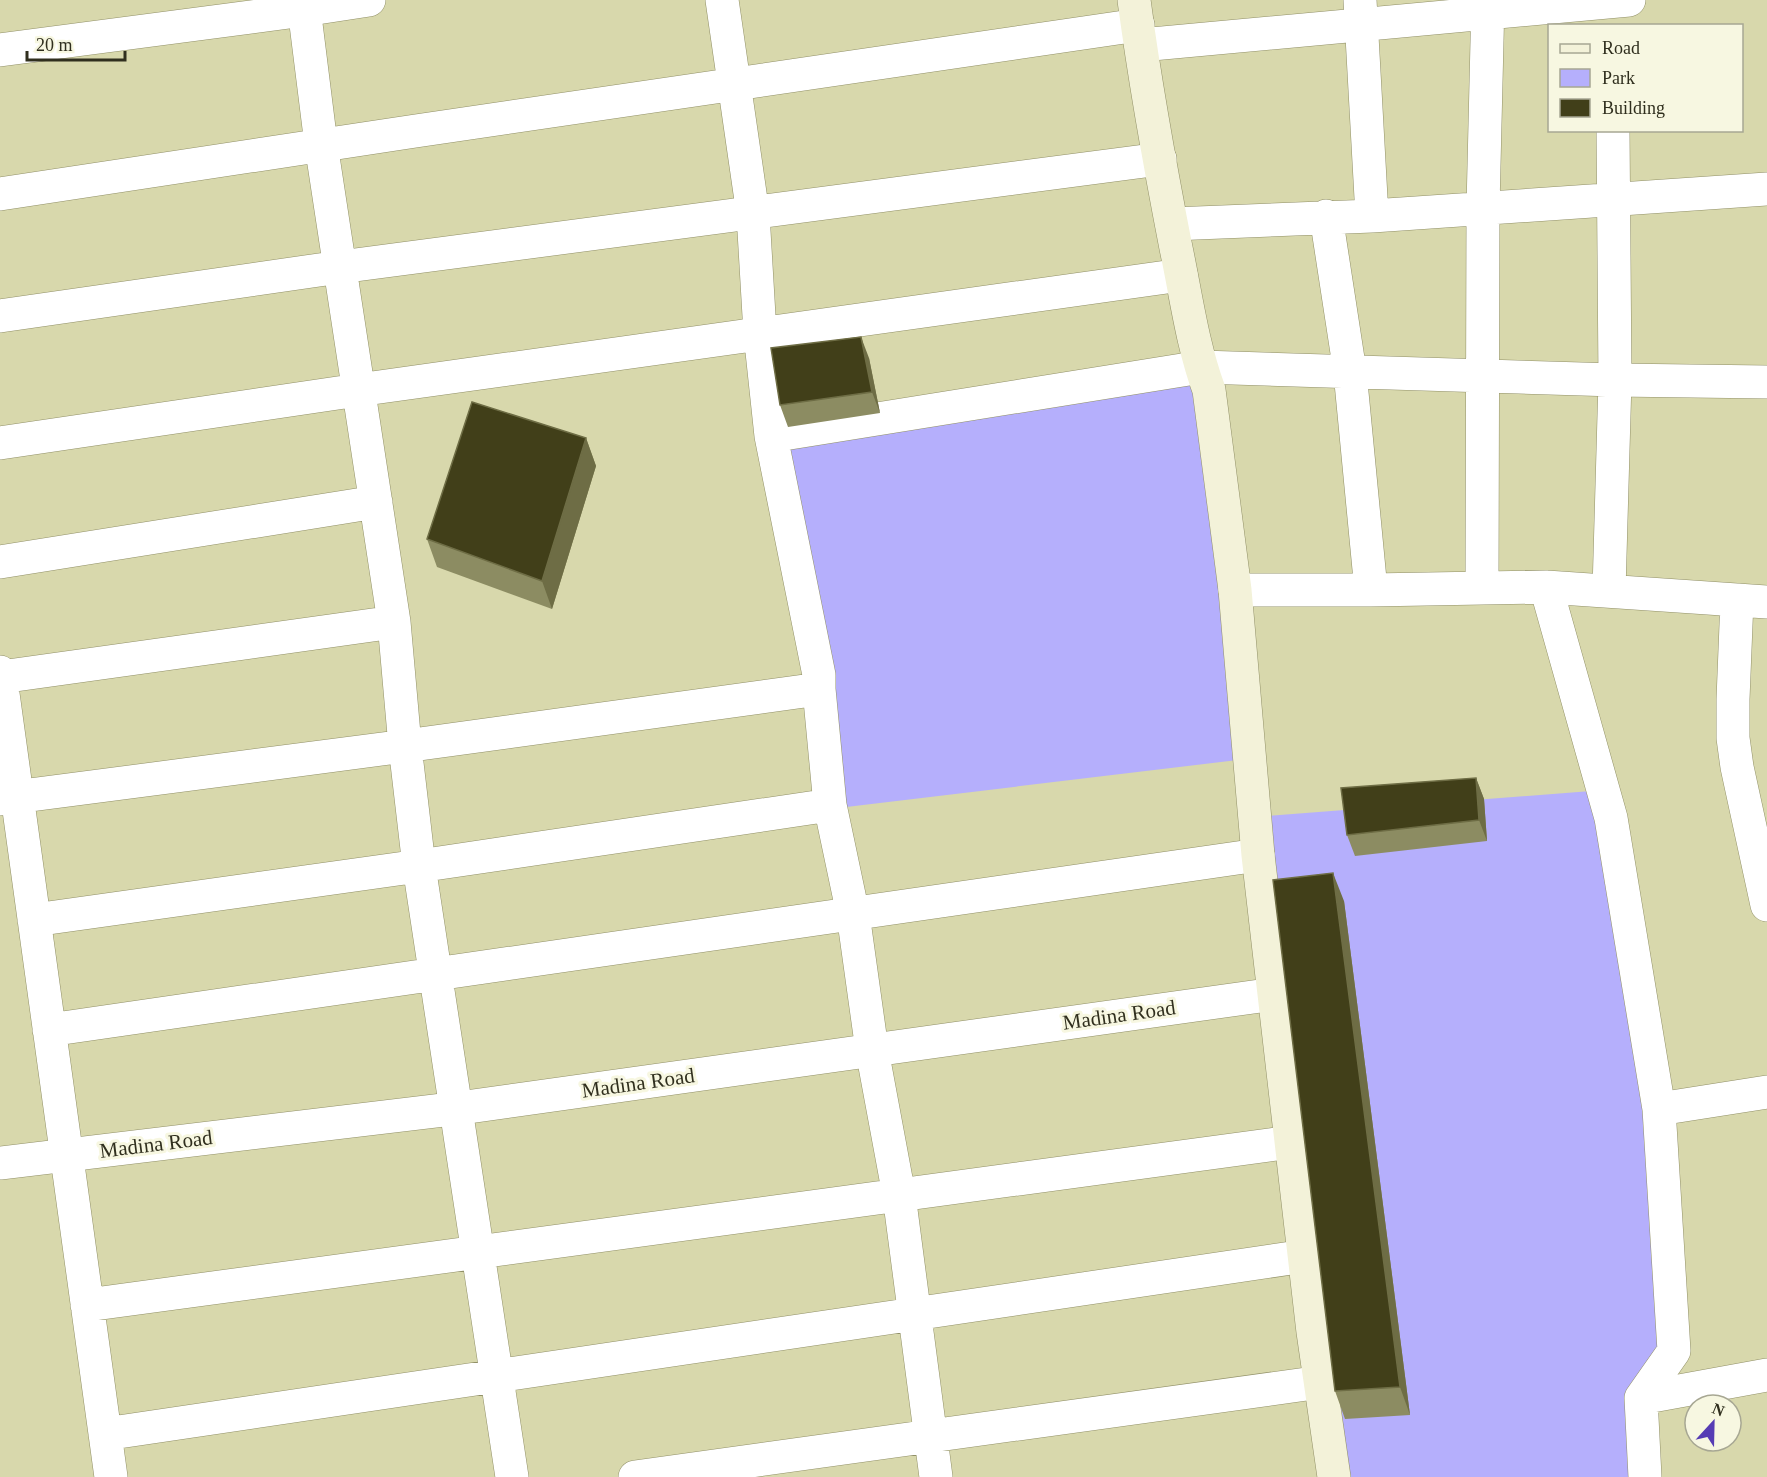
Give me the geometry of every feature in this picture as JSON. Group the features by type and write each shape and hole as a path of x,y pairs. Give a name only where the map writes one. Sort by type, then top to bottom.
{"main road":[{"path":"1138,23 1160,159 1192,331 1209,390 1235,590 1258,855 1291,1142 1313,1332 1334,1477"}],"street":[{"path":"0,50 304,5 369,0"},
{"path":"722,0 753,214 760,333 771,436 819,675 830,805 853,914 872,1050 899,1195 936,1477"},
{"path":"304,5 321,144 394,622 419,866 512,1477"},
{"path":"0,194 1138,23 1488,6 1616,7"},
{"path":"1482,588 1483,207 1488,6"},
{"path":"1360,12 1372,216"},
{"path":"1609,591 1615,380 1613,132"},
{"path":"0,316 340,267 1160,159"},
{"path":"1172,224 1326,216 1372,216 1767,189"},
{"path":"1326,216 1350,372 1371,590"},
{"path":"0,443 1181,274"},
{"path":"771,436 1201,367 1615,380 1767,382"},
{"path":"0,562 376,502"},
{"path":"1235,590 1546,587 1752,601 1732,699 1733,738 1737,767 1767,905"},
{"path":"1546,587 1611,819 1659,1109 1674,1352 1641,1398 1645,1477"},
{"path":"1,677 394,622"},
{"path":"0,672 8,797 34,920 111,1477"},
{"path":"8,797 405,746 819,689"},
{"path":"34,920 830,805"},
{"path":"49,1030 1258,855"},
{"name":"Madina Road","path":"0,1163 456,1108 1274,994"},
{"path":"1659,1109 1767,1092"},
{"path":"87,1305 1291,1142"},
{"path":"105,1434 1305,1256"},
{"path":"1641,1398 1767,1375"},
{"path":"635,1477 1321,1382"}],"green space":[{"path":"1198,380 1246,759 838,808 787,449"},
{"path":"1604,790 1674,1351 1641,1398 1645,1477 1339,1477 1254,817"}],"building":[{"path":"861,337 872,392 780,405 771,348"},
{"path":"472,402 586,438 542,581 427,539"},
{"path":"1476,778 1479,820 1347,835 1341,788"},
{"path":"1333,873 1400,1387 1335,1391 1273,880"}]}
